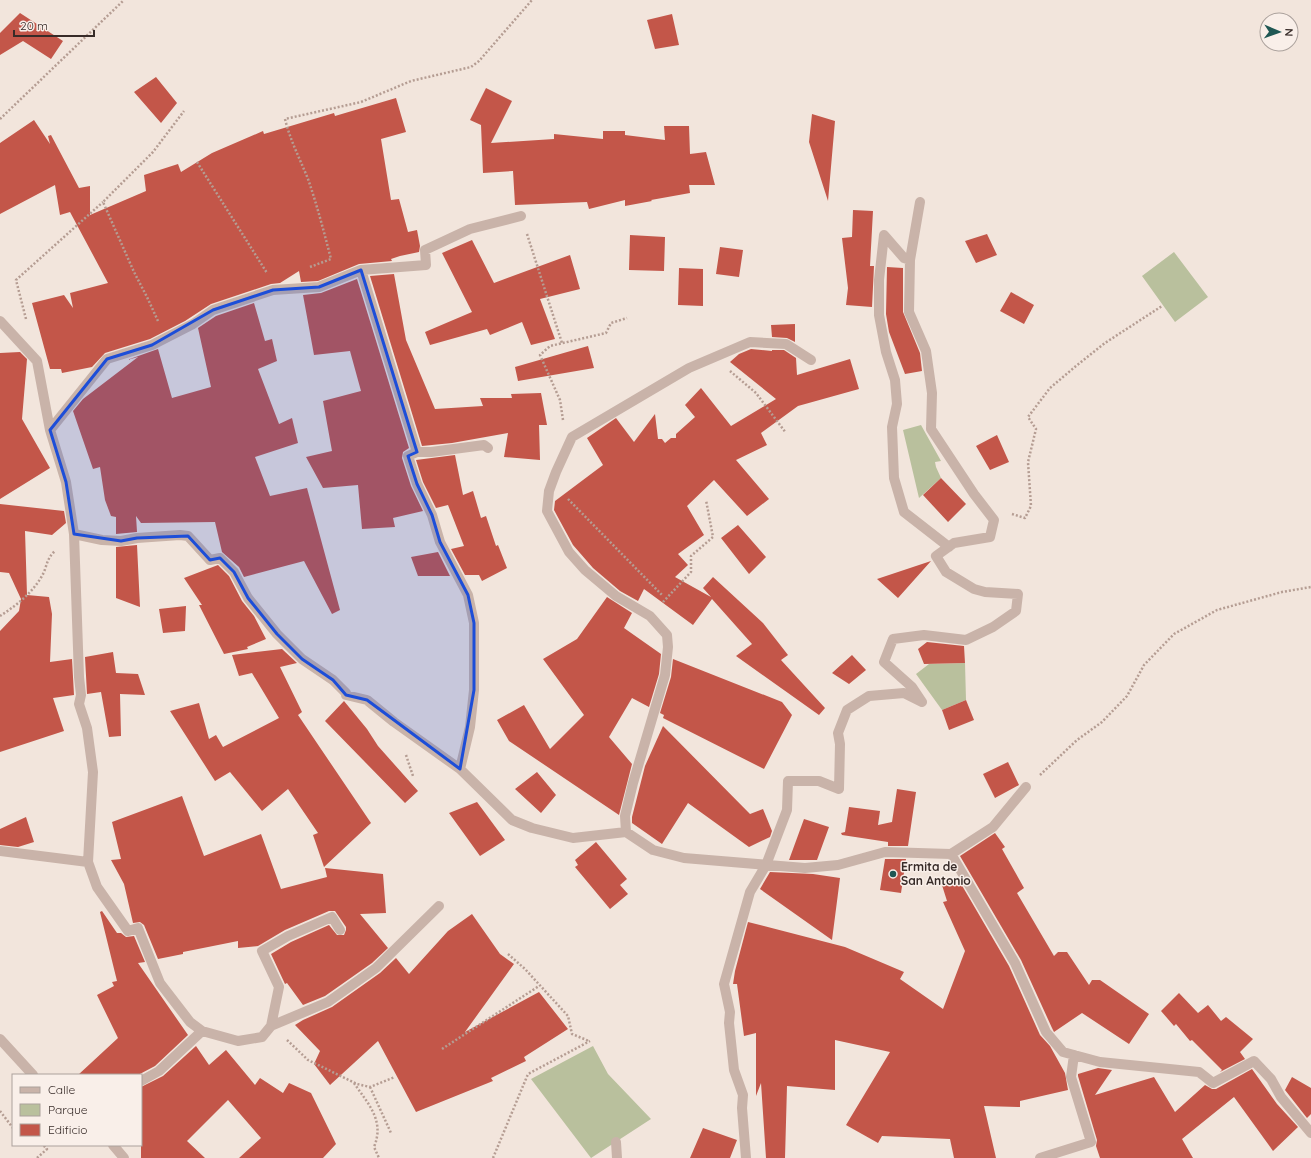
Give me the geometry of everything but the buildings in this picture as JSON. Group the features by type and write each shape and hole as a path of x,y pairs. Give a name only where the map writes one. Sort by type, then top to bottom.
{"street":[{"path":"746,1158 742,1108 743,1095 734,1070 729,1023 730,1012 724,984 750,892 766,865 787,810 788,781 819,781 839,789 840,744 838,733 847,710 869,696 904,693 922,702 912,687 884,662 894,639 924,635 966,640 993,627 1016,611 1018,594 985,592 974,589 946,572 936,556 954,543 990,537 994,520 974,494 932,429 932,393 926,351 909,312 910,260 920,202"},
{"path":"50,430 107,360 152,345 193,324 213,310 278,290 319,287 361,270 426,265 425,250 470,229 521,216"},
{"path":"910,260 904,258 884,235 879,280 879,315 886,352 895,380 897,404 892,427 894,478 904,512 949,547"},
{"path":"361,270 417,452"},
{"path":"0,321 37,361 50,430 66,482 74,534 79,677 82,695 79,704 88,728 93,772 88,862 97,887 128,931 138,928 160,983 190,1022 202,1031 238,1041 262,1037 271,1026 279,987 262,951 288,936 332,917 340,930"},
{"path":"626,832 625,816 633,783 665,675 668,647 667,635 650,616 616,596 585,570 569,552 547,511 549,491 572,437 689,368 750,342 786,344 811,360"},
{"path":"460,770 470,727 474,690 474,623 468,595 440,542 432,514 416,484 408,456 417,452 431,452 484,445 488,448"},
{"path":"74,534 102,540 121,542 137,538 180,535 188,536 210,560 220,558 234,572 248,598 278,634 302,659 333,680 346,693 346,695 367,700 460,770 512,820 532,828 573,838 626,832 653,850 684,858 805,868 838,865 885,852 951,854 993,827 1026,788"},
{"path":"0,851 88,862"},
{"path":"951,854 1015,963 1046,1032 1063,1052 1100,1062 1199,1072 1213,1083 1254,1061 1271,1079 1281,1097 1311,1133"},
{"path":"271,1026 328,1002 376,968 439,906"},
{"path":"142,1080 159,1071 202,1031"},
{"path":"0,1039 32,1074"},
{"path":"1040,1158 1091,1142 1071,1077 1074,1055"},
{"path":"616,1142 616,1158"},
{"path":"114,1146 124,1158"}],"path":[{"path":"0,119 124,0"},
{"path":"307,287 302,270 332,259 314,196 302,163 289,136 285,119 360,102 412,81 471,67 479,61 532,0"},
{"path":"27,324 16,280 103,202 153,152 184,111"},
{"path":"197,162 278,290"},
{"path":"103,202 165,338"},
{"path":"521,216 562,343"},
{"path":"1011,514 1025,518 1031,506 1028,462 1036,429 1028,418 1050,388 1076,366 1105,343 1162,306"},
{"path":"567,448 560,400 540,355 550,346 606,333 611,323 627,318"},
{"path":"714,358 756,393 786,433"},
{"path":"565,497 663,596"},
{"path":"650,616 691,572 691,556 713,537 706,500"},
{"path":"0,616 27,596 44,572 46,562 51,554 74,534"},
{"path":"1026,788 1077,740 1102,722 1127,696 1144,665 1174,634 1217,610 1282,592 1311,587"},
{"path":"493,1158 528,1074 590,1041 572,1034 568,1016 525,969 508,954"},
{"path":"442,1049 539,986"},
{"path":"271,1026 308,1060 354,1082 370,1087 395,1077"},
{"path":"354,1082 369,1102 376,1115 378,1138 374,1147 379,1158"},
{"path":"370,1087 391,1133"},
{"path":"0,1111 12,1127"},
{"path":"36,1158 47,1149 44,1146"}],"highlighted area":[{"path":"361,270 417,452 408,456 417,484 432,515 440,542 468,595 474,623 474,690 460,769 367,700 346,695 333,680 302,659 277,634 248,598 234,572 220,558 210,560 188,536 137,538 121,541 74,534 66,482 50,430 107,359 152,345 213,310 273,290 319,287"}],"green space":[{"path":"1174,252 1208,297 1175,322 1142,276"},
{"path":"921,425 941,461 935,462 941,478 919,498 903,430"},
{"path":"965,663 966,700 942,710 916,674 929,664"},
{"path":"593,1046 608,1074 651,1119 591,1158 531,1079"}],"place":[{"name":"Ermita de San Antonio","path":"893,874"}]}
